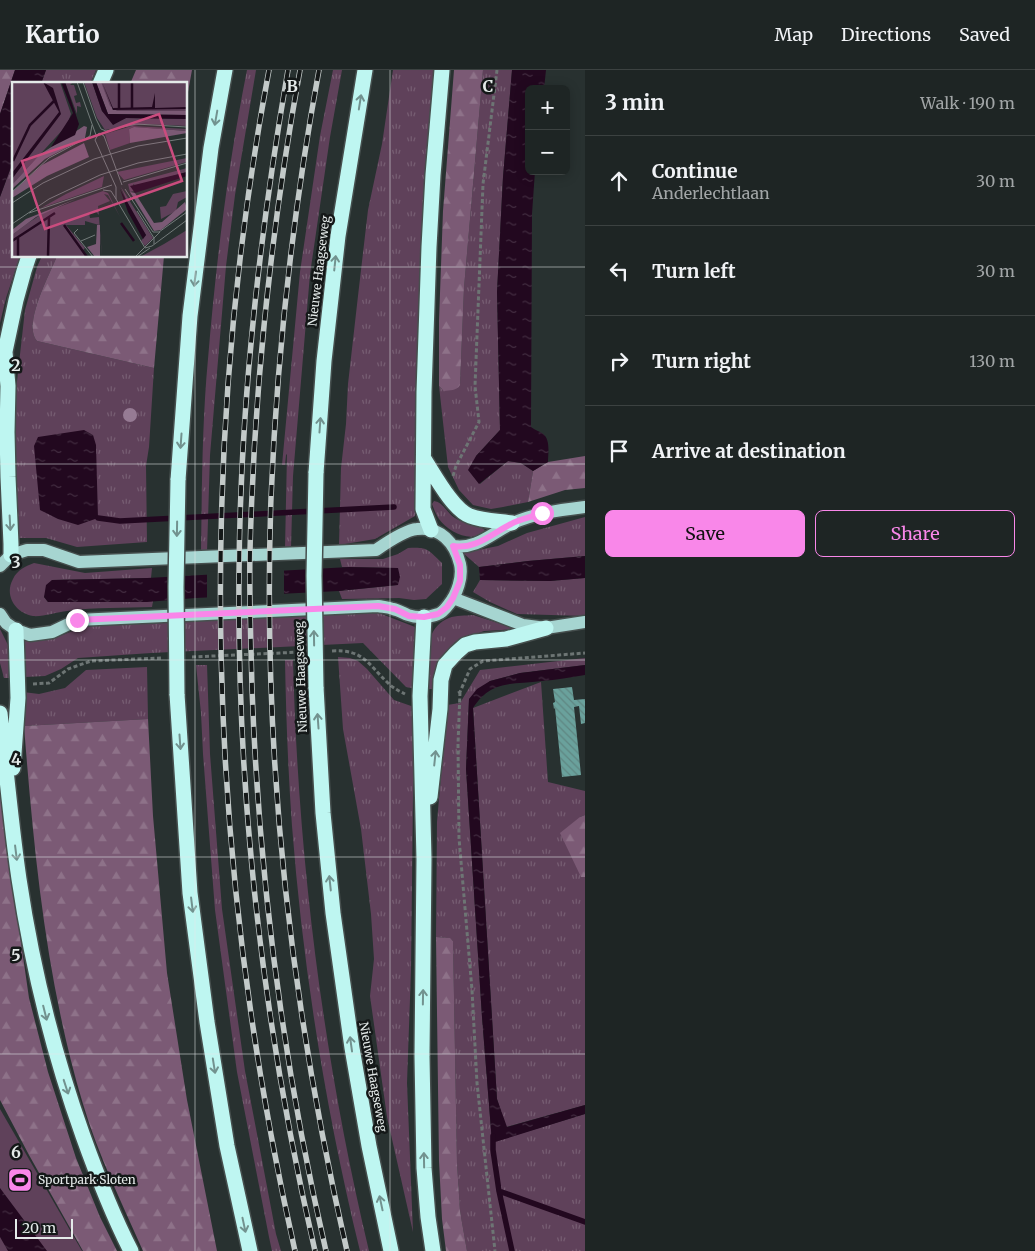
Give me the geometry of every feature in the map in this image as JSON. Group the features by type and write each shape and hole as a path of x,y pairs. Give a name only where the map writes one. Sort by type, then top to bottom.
{"highway":[{"path":"101,82 106,70"},
{"path":"225,70 211,148 192,306 178,480 177,694 190,893 207,1022 227,1146 250,1251"},
{"name":"Nieuwe Haagseweg","path":"365,70 338,236 324,361 316,473 314,576 316,687 323,813 333,912 353,1057 391,1251"},
{"path":"430,530 424,509 424,392 433,175 442,70"},
{"path":"0,373 10,323 28,258"},
{"path":"5,352 8,386 7,441 11,555"},
{"path":"424,459 448,496 457,507 469,516 512,523"},
{"path":"424,617 420,696 424,859 422,1056 424,1159 428,1217 433,1251"},
{"path":"424,859 440,709 441,680 445,666 465,645 475,642 506,639 546,628"},
{"path":"10,805 18,698 16,630"},
{"path":"0,713 19,878 37,977 52,1040 75,1114 98,1178 118,1226 131,1251"}],"main road":[{"path":"453,546 461,548 486,539 512,523 542,513 585,507"},
{"path":"0,566 11,555 28,550 44,550 79,562 376,550 393,538 416,529 430,530 447,538 453,546 460,565 460,581 447,607 438,614 424,617 409,616 395,609 378,606 77,620 52,632 30,635 16,630 6,623 0,614"},
{"path":"453,598 524,625 546,628 585,622"}],"path":[{"path":"448,496 456,466 479,422 474,386 483,184 497,70"},
{"path":"460,692 458,744 459,838 472,990 477,1083 495,1251"}],"green space":[{"path":"0,70 15,70 0,114"},
{"path":"46,70 96,70 91,82 42,82"},
{"path":"136,70 192,70 188,92 188,82 131,82"},
{"path":"247,70 256,70 235,195 226,266 210,455 207,552 201,552 203,431 211,323 228,178"},
{"path":"333,70 342,70 310,274 293,476 291,548 285,549 287,454 285,465 282,465 300,272 320,136"},
{"path":"393,70 437,70 418,415 415,516 375,539 339,545 341,468 358,296 368,210 382,144"},
{"path":"454,70 483,70 464,288 460,385 455,389 444,391 439,386 439,321 443,211"},
{"path":"483,70 512,70 503,177 497,292 500,430 476,456 480,484 508,461 521,463 533,471 528,502 491,509 473,505 459,490 448,467 439,386 442,389 460,385 464,288"},
{"path":"12,164 12,258 19,258 0,323 0,197"},
{"path":"41,258 56,258 35,312 33,333 37,341 154,368 146,466 147,542 77,547 46,538 18,538 14,408 25,310"},
{"path":"56,258 164,258 154,368 37,341 33,333 33,323 44,287"},
{"path":"585,456 585,488 565,490 528,502 533,471 548,462"},
{"path":"434,501 440,503 455,518 485,530 480,534 468,537 455,532 443,524 438,517 432,504"},
{"path":"585,517 585,556 479,567 463,553 498,546 527,533"},
{"path":"408,548 427,550 442,563 442,584 426,599 342,599 339,591 397,585 397,568 342,567 340,559 383,559"},
{"path":"34,563 85,573 152,568 151,578 52,580 44,597 48,602 153,601 152,607 88,609 37,616 27,614 16,607 10,591 15,576 19,571"},
{"path":"585,578 585,616 517,614 473,592 480,580 550,581"},
{"path":"374,611 415,627 416,689 406,687 363,643 78,658 61,669 45,676 25,677 23,639 48,639 86,625"},
{"path":"473,615 517,629 484,631 455,642 438,666 435,689 428,689 428,649 434,630 440,623 449,618"},
{"path":"0,629 9,647 11,678 4,678 0,663"},
{"path":"338,657 358,661 394,700 414,707 411,970 407,1083 413,1232 387,1117 370,996 374,959 371,914 361,829 343,729"},
{"path":"585,658 585,665 520,673 490,681 469,699 466,769 492,1142 585,1114 585,1251 467,1251 460,1211 457,1163 453,941 449,938 436,937 437,822 447,705 460,703 480,670"},
{"path":"285,660 293,660 296,735 307,883 326,1031 338,1105 369,1251 360,1251 348,1199 326,1093 309,987 292,826"},
{"path":"196,665 207,665 210,754 222,909 245,1071 276,1234 281,1251 272,1251 237,1072 215,910"},
{"path":"147,667 148,719 24,726 23,692 39,694 65,688 86,670"},
{"path":"541,682 548,782 585,791 585,815 580,817 581,876 585,877 585,1105 506,1127 497,1099 473,708"},
{"path":"148,719 153,816 167,973 187,1100 217,1251 143,1251 103,1160 83,1104 70,1058 60,1011 43,916 24,726"},
{"path":"0,757 13,887 29,998 48,1072 76,1158 100,1217 117,1251 83,1251 0,1100"},
{"path":"585,815 585,877 581,877 560,833"},
{"path":"436,937 450,938 453,941 457,1163 460,1211 467,1251 446,1251 442,1219 439,1161"},
{"name":"Sportpark Sloten","path":"0,1109 82,1251 0,1251"}],"water":[{"path":"15,70 46,70 42,82 12,82 12,164 0,197 0,114"},
{"path":"512,70 546,70 544,85 525,85 525,175 535,175 532,214 531,427 542,433 547,439 548,462 533,471 521,463 508,461 479,484 468,470 476,456 500,430 497,292 503,177"},
{"path":"84,430 93,435 96,445 98,518 78,525 58,519 40,510 34,446 38,437"},
{"path":"585,556 585,578 550,581 480,580 479,567"},
{"path":"349,567 398,568 400,577 398,585 339,591 147,602 48,602 44,597 46,585 52,580 147,578"},
{"path":"585,665 585,675 503,685 495,688 480,699 473,708 497,1099 507,1127 585,1105 585,1114 492,1143 466,769 469,699 477,689 490,681 520,673"},
{"path":"0,1188 47,1251 8,1251 0,1237"}],"pier":[{"path":"284,568 284,596 207,600 207,572"}],"building":[{"path":"572,687 574,700 585,699 585,723 581,724 579,706 574,707 581,775 562,777 553,689"}],"waterway":[{"path":"98,518 120,521 394,507"},
{"path":"493,1136 493,1150 499,1191 512,1251"},
{"path":"499,1191 585,1222"}],"railway":[{"path":"269,70 245,218 229,366 222,514 221,662 229,810 243,958 266,1105 295,1251"},
{"path":"288,70 268,196 247,385 240,512 240,660 243,745 257,915 281,1084 315,1251"},
{"path":"300,70 272,250 260,370 252,491 250,620 255,760 267,901 297,1112 326,1251"},
{"path":"319,70 294,229 277,390 271,498 269,593 271,688 284,877 296,971 310,1065 347,1251"}],"place":[{"name":"Sportpark Sloten","path":"20,1180"}],"route":[{"path":"77,620 378,606 395,609 409,616 424,617 438,614 447,607 453,598 460,581 460,565 453,546 461,548 486,539 512,523 542,513"}]}
